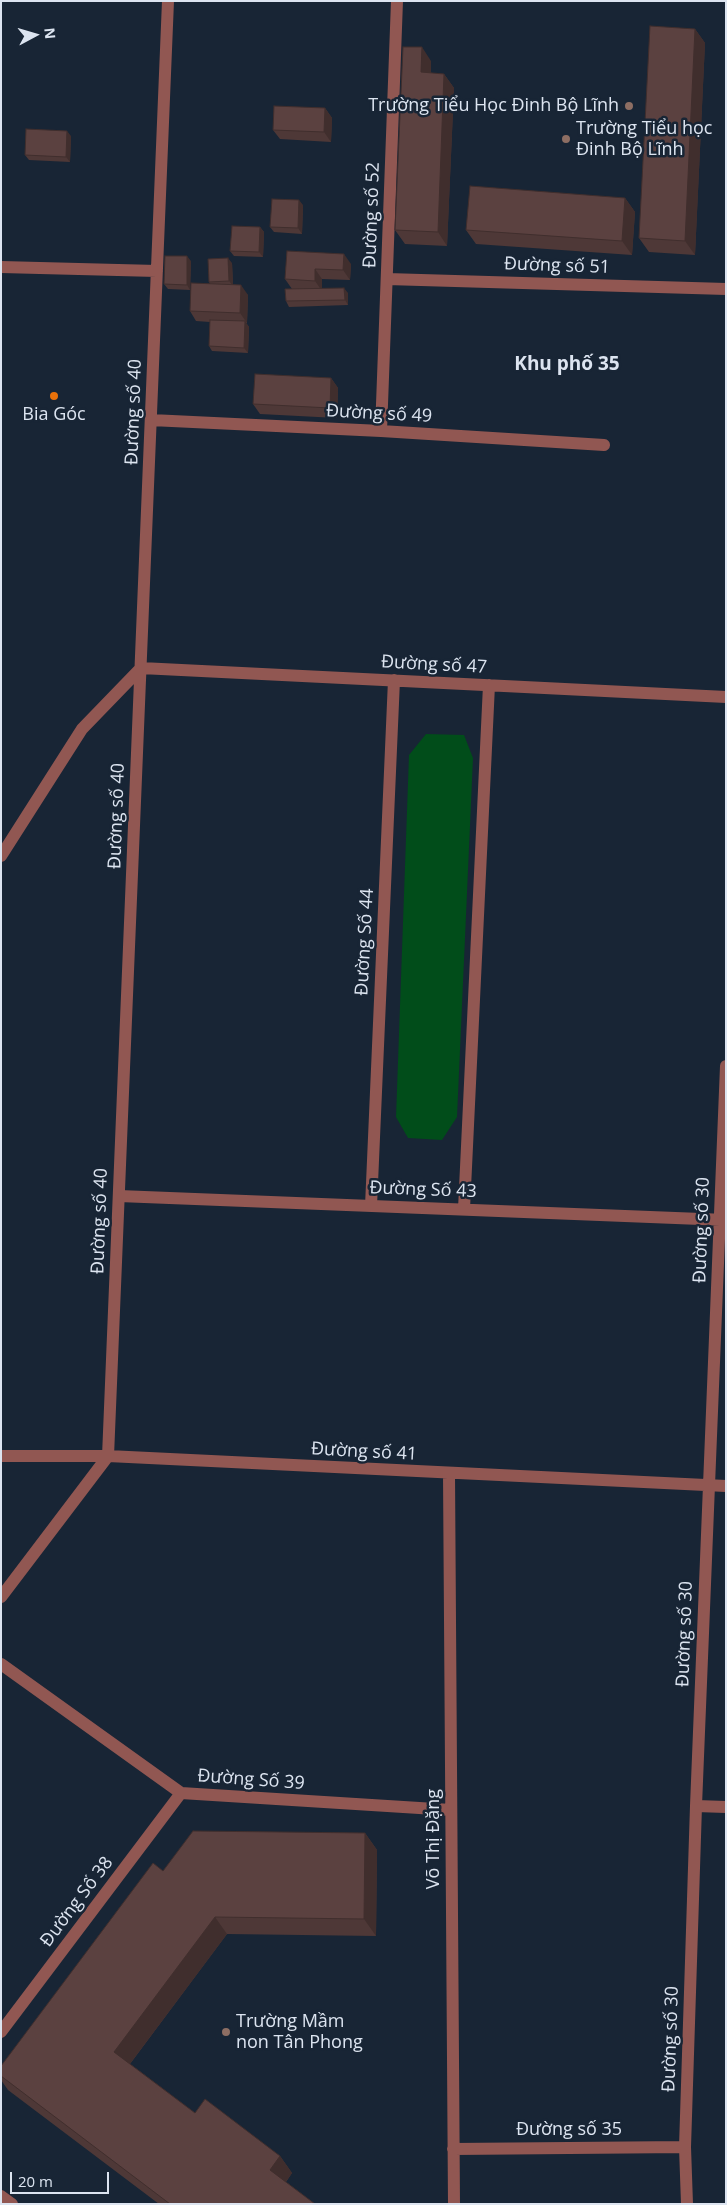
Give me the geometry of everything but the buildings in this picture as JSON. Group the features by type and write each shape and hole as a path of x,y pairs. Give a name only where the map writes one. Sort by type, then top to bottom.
{"street":[{"name":"Đường số 40","path":"108,1456 168,1"},
{"name":"Đường số 52","path":"381,431 397,1"},
{"path":"1,267 157,271"},
{"name":"Đường số 51","path":"387,279 726,288"},
{"name":"Đường số 49","path":"151,420 381,431 604,445"},
{"path":"1,856 82,729 141,668"},
{"name":"Đường số 47","path":"141,668 726,696"},
{"name":"Đường Số 44","path":"371,1206 394,680"},
{"path":"464,1210 488,685"},
{"name":"Đường số 30","path":"687,2204 685,2147 696,1806 709,1486 723,1220 726,1066"},
{"name":"Đường Số 43","path":"119,1196 723,1220"},
{"name":"Đường số 41","path":"1,1456 108,1456 726,1486"},
{"path":"1,1597 108,1456"},
{"name":"Võ Thị Đặng","path":"449,1474 454,2204"},
{"name":"Đường Số 39","path":"1,1664 181,1793 451,1810"},
{"name":"Đường Số 38","path":"1,2032 181,1793"},
{"path":"696,1806 726,1807"},
{"name":"Đường số 35","path":"453,2149 685,2147"},
{"path":"1,2196 12,2204"}],"green space":[{"path":"426,734 464,735 473,758 457,1117 442,1140 408,1138 396,1117 409,755"}],"place":[{"name":"Trường Tiểu Học Đinh Bộ Lĩnh","path":"629,106"},
{"name":"Trường Tiểu học Đinh Bộ Lĩnh","path":"566,139"},
{"name":"Bia Góc","path":"54,396"},
{"name":"Trường Mầm non Tân Phong","path":"226,2032"}],"district":[{"name":"Khu phố 35","path":"567,365"}]}
